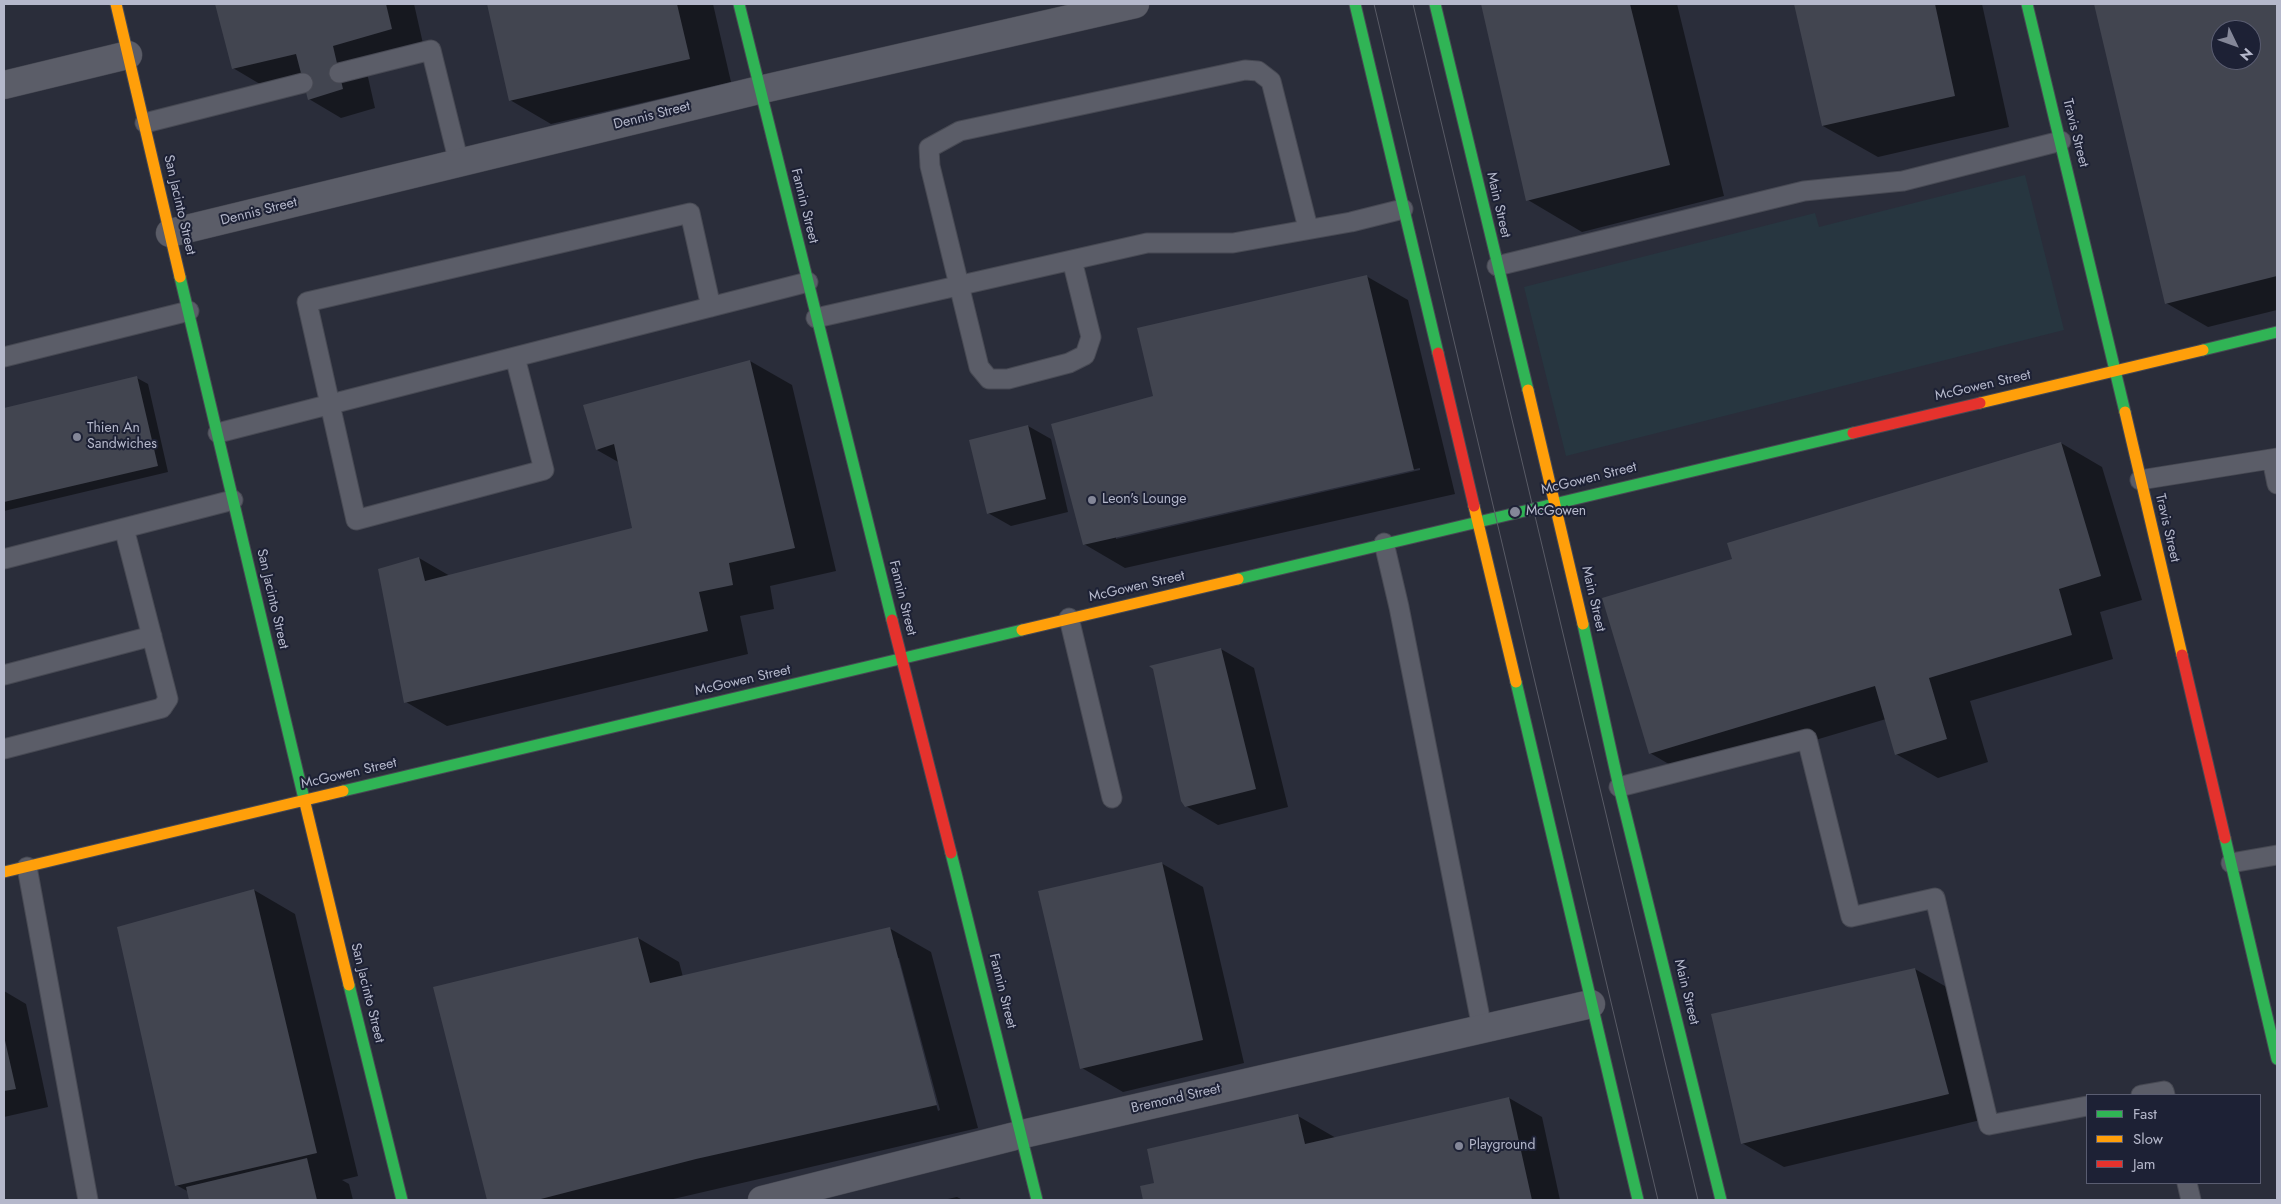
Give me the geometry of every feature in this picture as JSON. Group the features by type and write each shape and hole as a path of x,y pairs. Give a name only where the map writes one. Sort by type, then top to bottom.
{"main road":[{"name":"San Jacinto Street","path":"116,4 304,800 402,1200"},
{"name":"Fannin Street","path":"739,4 1037,1200"},
{"path":"1355,4 1638,1200"},
{"name":"Main Street","path":"1435,4 1620,787 1721,1200"},
{"name":"Travis Street","path":"2027,4 2277,1059"},
{"name":"McGowen Street","path":"4,872 2277,332"}],"street":[{"name":"Dennis Street","path":"170,233 759,90 1135,4"},
{"path":"4,85 128,55"},
{"name":"Bremond Street","path":"773,1199 1022,1134 1591,1004"}],"lane":[{"path":"339,73 431,50 459,163"},
{"path":"1072,260 1091,337 1085,355 1069,363 1008,379 990,379 979,367 930,166 929,148 960,131 1245,70 1258,71 1271,81 1308,228"},
{"path":"145,123 303,83"},
{"path":"1497,266 1804,191 1904,181 2061,141"},
{"path":"816,318 1147,243 1232,243 1308,228 1351,222 1404,209"},
{"path":"514,357 544,470 356,520 307,302 690,213 711,307"},
{"path":"218,433 808,282"},
{"path":"4,357 189,311"},
{"path":"2140,480 2274,458 2277,484"},
{"path":"4,559 233,500"},
{"path":"4,749 162,708 168,699 124,528"},
{"path":"1384,544 1399,607 1482,1028"},
{"path":"1069,618 1112,798"},
{"path":"4,675 152,636"},
{"path":"1620,787 1807,739 1851,917 1935,898 1989,1125 2086,1106"},
{"path":"2231,863 2277,855"},
{"path":"27,867 88,1200"},
{"path":"2147,1094 2164,1091 2165,1094"},
{"path":"2187,1184 2191,1200"}],"shaded area":[{"path":"2025,175 2064,330 1566,456 1524,287 1815,213 1819,227"}],"building":[{"path":"215,4 386,4 392,29 333,46 343,89 308,100 296,54 232,69"},
{"path":"487,4 677,4 690,59 509,101"},
{"path":"1481,4 1630,4 1670,165 1526,201"},
{"path":"1794,4 1935,4 1955,96 1822,126"},
{"path":"2094,4 2277,4 2277,276 2165,304"},
{"path":"1367,275 1414,470 1083,545 1051,424 1153,396 1137,328"},
{"path":"750,360 795,548 729,563 733,585 699,592 708,631 404,703 378,569 419,557 425,581 632,528 614,444 596,450 583,405"},
{"name":"Thien An Sandwiches","path":"137,376 158,466 4,502 4,408"},
{"path":"1028,425 1046,499 987,514 969,440"},
{"path":"2061,442 2101,576 2059,589 2072,635 1929,678 1947,739 1895,755 1875,686 1649,754 1602,598 1732,559 1727,543"},
{"path":"1221,648 1256,789 1185,807 1181,801 1153,669 1149,666"},
{"path":"1162,862 1203,1040 1080,1069 1038,891"},
{"path":"254,889 317,1153 175,1186 117,927"},
{"path":"890,927 937,1105 696,1159 537,1200 487,1200 433,987 638,937 650,983"},
{"path":"1915,968 1949,1094 1741,1144 1711,1014"},
{"path":"4,1036 16,1089 4,1091"},
{"path":"1509,1097 1532,1200 1143,1200 1140,1186 1154,1183 1147,1149 1298,1114 1305,1144"},
{"path":"307,1158 317,1200 189,1200 186,1187"}],"tram line":[{"path":"1374,4 1658,1200"},
{"path":"1413,4 1698,1200"}],"traffic: fast":[{"path":"739,4 892,620"},
{"path":"1355,4 1438,353"},
{"path":"1435,4 1528,390"},
{"path":"2027,4 2125,412"},
{"path":"180,277 305,803"},
{"path":"2203,350 2277,332"},
{"path":"1238,579 1853,433"},
{"path":"1583,624 1619,787 1721,1200"},
{"path":"343,791 1022,630"},
{"path":"1516,682 1638,1200"},
{"path":"2225,838 2277,1059"},
{"path":"951,853 1037,1200"},
{"path":"349,985 402,1200"}],"traffic: slow":[{"path":"116,4 180,277"},
{"path":"1980,403 2203,350"},
{"path":"1528,390 1583,624"},
{"path":"2125,412 2182,655"},
{"path":"1474,506 1516,682"},
{"path":"1022,630 1238,579"},
{"path":"4,872 343,791"},
{"path":"305,803 349,985"}],"traffic: jam":[{"path":"1438,353 1474,506"},
{"path":"1853,433 1980,403"},
{"path":"892,620 951,853"},
{"path":"2182,655 2225,838"}],"place":[{"name":"Thien An Sandwiches","path":"77,437"},
{"name":"Leon's Lounge","path":"1092,500"},
{"name":"McGowen","path":"1515,512"},
{"name":"Playground","path":"1459,1146"}]}
